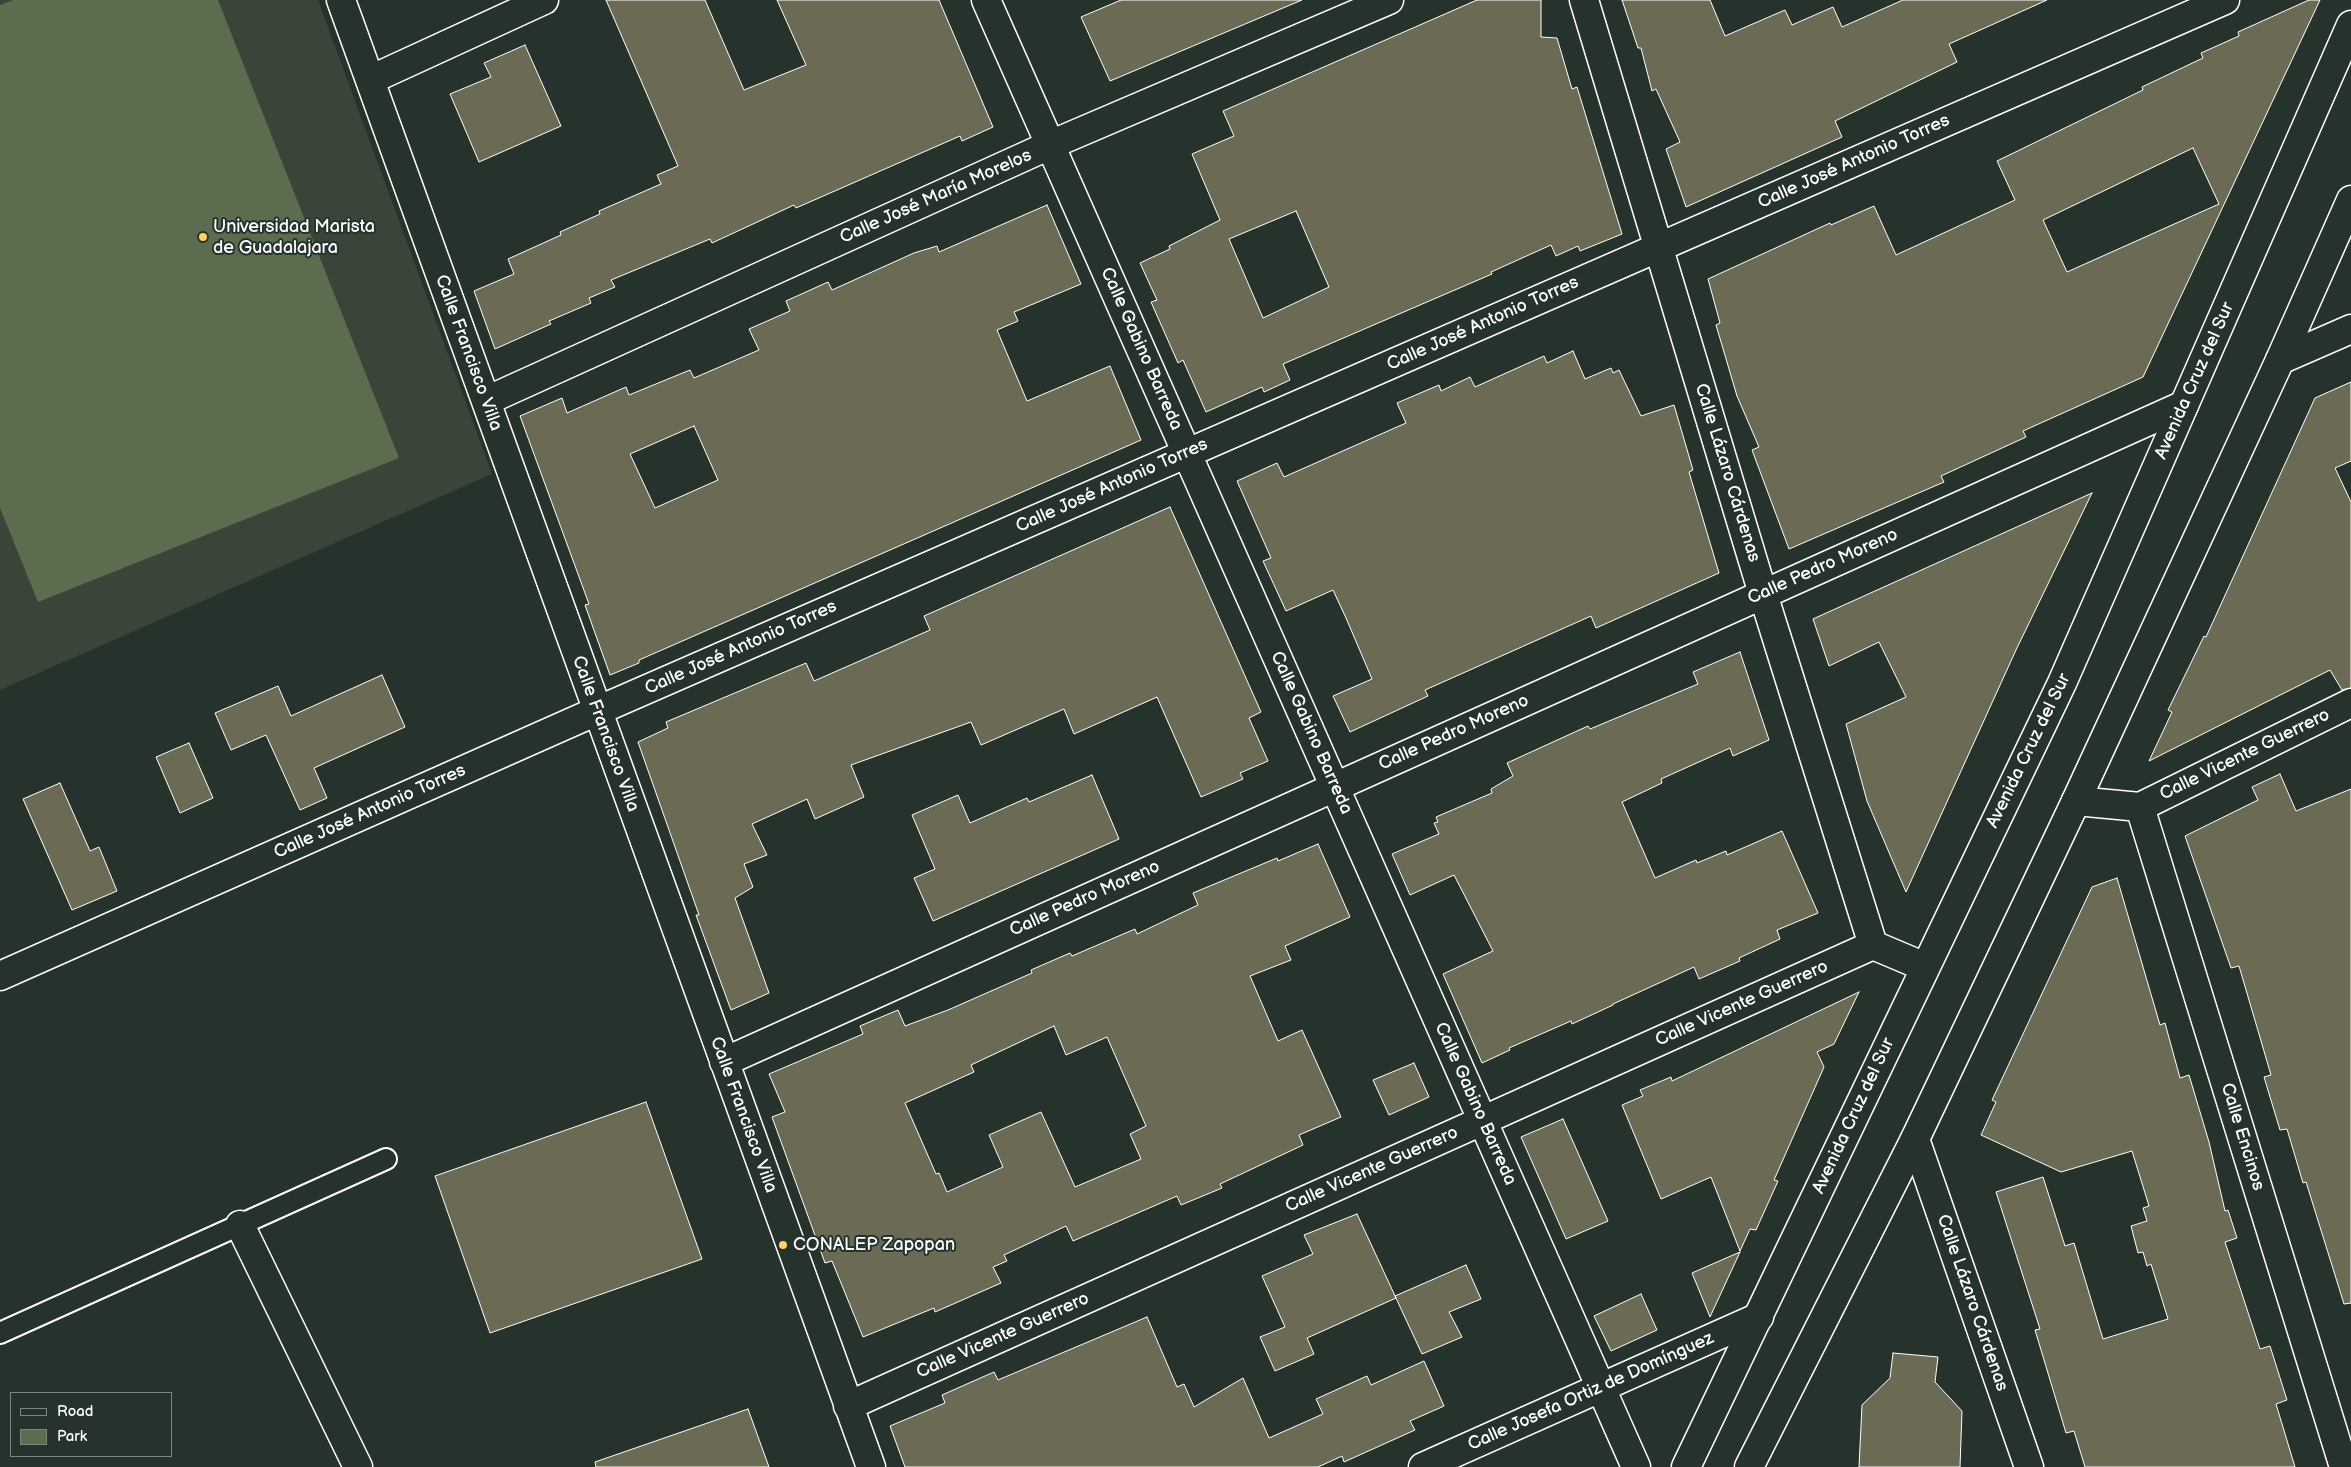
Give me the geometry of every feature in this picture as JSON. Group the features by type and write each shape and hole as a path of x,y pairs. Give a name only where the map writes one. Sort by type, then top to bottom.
{"street":[{"name":"Calle Francisco Villa","path":"341,0 871,1467"},
{"path":"370,80 544,0"},
{"name":"Calle Gabino Barreda","path":"986,0 1636,1467"},
{"name":"Calle José María Morelos","path":"486,401 1050,145 1389,0"},
{"name":"Calle Lázaro Cárdenas","path":"1584,0 1763,594 1873,945"},
{"name":"Calle José Antonio Torres","path":"0,976 597,711 2225,0"},
{"name":"Avenida Cruz del Sur","path":"1686,1467 2062,684 2351,25"},
{"path":"1749,1467 1915,1139 2076,800 2280,360 2351,200"},
{"path":"2280,360 2351,329"},
{"name":"Calle Pedro Moreno","path":"724,1062 2184,405"},
{"name":"Calle Vicente Guerrero","path":"2140,807 2351,703"},
{"path":"2076,800 2140,807"},
{"name":"Calle Encinos","path":"2140,807 2344,1467"},
{"path":"1873,945 1925,968"},
{"name":"Calle Vicente Guerrero","path":"848,1406 1873,945"},
{"name":"Calle Lázaro Cárdenas","path":"1915,1139 2029,1467"},
{"path":"240,1225 358,1467"},
{"name":"Calle Josefa Ortiz de Domínguez","path":"1423,1467 1759,1318"}],"lane":[{"path":"0,1332 386,1159"}],"shaded area":[{"name":"Universidad Marista de Guadalajara","path":"0,0 318,0 492,474 0,690"}],"green space":[{"name":"Universidad Marista de Guadalajara","path":"13,0 218,0 399,458 38,602 0,508 0,5"}],"building":[{"path":"606,0 705,0 744,90 806,65 777,0 939,0 993,127 962,141 960,136 796,208 794,205 712,243 710,239 611,280 615,287 589,298 591,303 549,321 551,324 495,349 474,291 514,274 508,259 561,235 560,232 600,214 599,211 661,184 657,175 678,166"},
{"path":"1121,0 1302,0 1110,81 1081,17"},
{"path":"1477,0 1541,0 1541,37 1557,38 1572,89 1577,87 1622,234 1580,251 1578,246 1556,256 1551,245 1491,272 1492,274 1283,364 1290,380 1264,392 1262,387 1206,412 1183,360 1178,363 1151,302 1157,300 1140,263 1170,249 1169,246 1220,220 1192,154 1234,136 1223,111","holes":["1296,211 1329,287 1263,318 1229,239"]},
{"path":"1622,0 1710,0 1725,36 1785,10 1792,25 1833,7 1842,27 1903,0 2047,0 1949,44 1957,62 1835,121 1842,137 1686,207 1666,149 1680,142 1656,89 1652,91 1641,48 1638,48"},
{"path":"2309,0 2320,0 2143,377 2023,431 2026,437 1941,476 1944,482 1789,549 1752,450 1759,447 1737,396 1716,325 1720,323 1708,279 1830,223 1831,225 1874,206 1896,255 2015,200 1997,161 2143,90 2142,87 2203,58 2201,53 2239,36 2238,32","holes":["2193,148 2219,204 2067,272 2043,220"]},
{"path":"525,45 561,126 479,162 450,94 491,77 484,63"},
{"path":"1047,205 1081,284 1014,312 1018,321 997,330 1027,401 1110,366 1141,440 639,660 639,663 610,675 585,605 589,604 520,416 562,398 567,413 626,387 629,395 690,370 694,378 759,350 749,329 790,311 786,301 828,282 832,290 914,253 937,246 939,252","holes":["694,426 718,480 655,508 630,454"]},
{"path":"1573,351 1585,379 1611,368 1613,373 1619,370 1641,416 1674,405 1693,470 1689,472 1719,573 1596,628 1591,616 1425,690 1428,696 1350,732 1333,696 1372,679 1346,618 1333,590 1286,611 1263,561 1271,558 1237,481 1277,463 1284,477 1406,423 1397,403 1439,385 1441,391 1470,377 1475,387 1544,356 1547,363"},
{"path":"2351,382 2351,461 2335,468 2351,502 2351,688 2342,690 2330,670 2149,761 2172,712 2168,710 2204,636 2206,637 2315,398"},
{"path":"2092,493 2016,650 1906,892 1867,801 1846,724 1906,697 1879,642 1829,666 1813,619"},
{"path":"1170,507 1261,712 1249,718 1268,761 1240,773 1243,779 1201,797 1157,697 1074,734 1064,709 981,745 971,722 851,765 864,797 815,819 807,799 752,824 767,855 744,864 753,887 735,898 769,993 731,1010 696,915 699,915 638,742 668,728 666,722 806,663 814,681 930,630 924,616"},
{"path":"1740,652 1769,740 1733,756 1730,748 1661,779 1662,783 1622,802 1655,878 1696,860 1697,863 1726,851 1727,855 1782,831 1818,913 1777,930 1780,939 1739,958 1740,961 1699,979 1694,967 1572,1024 1571,1021 1509,1048 1510,1050 1482,1063 1443,974 1493,951 1454,875 1410,895 1392,854 1439,834 1434,823 1438,822 1436,817 1492,793 1491,789 1513,776 1507,763 1588,726 1590,729 1698,684 1693,672"},
{"path":"382,675 405,727 314,768 327,798 300,810 266,735 231,750 215,713 278,686 291,716"},
{"path":"189,743 213,798 180,813 156,757"},
{"path":"2280,774 2296,811 2351,789 2351,1303 2344,1304 2306,1182 2303,1183 2287,1129 2280,1130 2264,1077 2271,1075 2239,966 2231,968 2185,836 2258,800 2252,787"},
{"path":"1092,775 1119,839 933,921 914,878 935,869 912,815 958,795 970,823 1027,798 1029,802"},
{"path":"60,783 90,851 99,847 117,891 72,910 23,799"},
{"path":"1318,844 1350,917 1285,946 1291,960 1250,976 1278,1041 1302,1030 1341,1117 1299,1135 1303,1145 1220,1184 1222,1188 1181,1205 1177,1196 1073,1241 1066,1226 1004,1255 1007,1261 993,1267 1001,1283 935,1312 934,1308 863,1337 832,1261 825,1263 772,1117 785,1112 769,1074 863,1034 860,1026 898,1010 905,1026 948,1010 1032,973 1031,970 1070,953 1072,956 1135,929 1137,934 1198,905 1193,893 1277,858 1278,861","holes":["1054,1026 1066,1055 1107,1037 1146,1126 1130,1134 1141,1159 1075,1187 1041,1112 989,1135 1003,1167 947,1192 939,1173 936,1174 905,1103 974,1072 971,1065"]},
{"path":"2117,878 2160,1025 2165,1023 2180,1078 2189,1075 2209,1142 2225,1211 2228,1210 2237,1238 2225,1242 2260,1349 2270,1346 2287,1400 2276,1404 2295,1467 2085,1467 2074,1431 2066,1433 2035,1330 2040,1329 1996,1192 2043,1177 2065,1246 2074,1243 2103,1339 2168,1319 2151,1264 2147,1266 2143,1252 2138,1253 2131,1226 2147,1221 2143,1208 2149,1206 2132,1151 2061,1172 1981,1135 1996,1102 1992,1100 2092,887"},
{"path":"1859,992 1834,1044 1817,1052 1824,1067 1774,1180 1778,1181 1756,1230 1750,1229 1740,1251 1711,1177 1661,1199 1622,1105 1643,1096 1640,1090 1671,1077 1672,1081"},
{"path":"1414,1063 1429,1097 1389,1115 1373,1080"},
{"path":"646,1102 702,1259 490,1333 435,1176"},
{"path":"1563,1119 1608,1221 1566,1239 1521,1137"},
{"path":"1357,1214 1396,1298 1307,1338 1314,1354 1275,1371 1260,1337 1285,1327 1262,1276 1313,1254 1304,1235"},
{"path":"1740,1252 1710,1317 1692,1273"},
{"path":"1466,1265 1481,1299 1449,1312 1462,1337 1422,1354 1395,1296"},
{"path":"1641,1294 1657,1330 1611,1351 1594,1316"},
{"path":"1147,1317 1177,1387 1184,1384 1194,1407 1243,1378 1269,1438 1323,1414 1316,1399 1367,1376 1371,1385 1424,1361 1444,1406 1410,1421 1415,1430 1344,1462 1342,1456 1318,1467 905,1467 890,1426 945,1403 942,1395 994,1372 998,1380"},
{"path":"1893,1353 1938,1357 1935,1382 1962,1411 1960,1467 1859,1467 1862,1405 1890,1378"},
{"path":"748,1409 769,1467 596,1467 595,1462"}],"place":[{"name":"Universidad Marista de Guadalajara","path":"203,237"},
{"name":"CONALEP Zapopan","path":"783,1245"}]}
